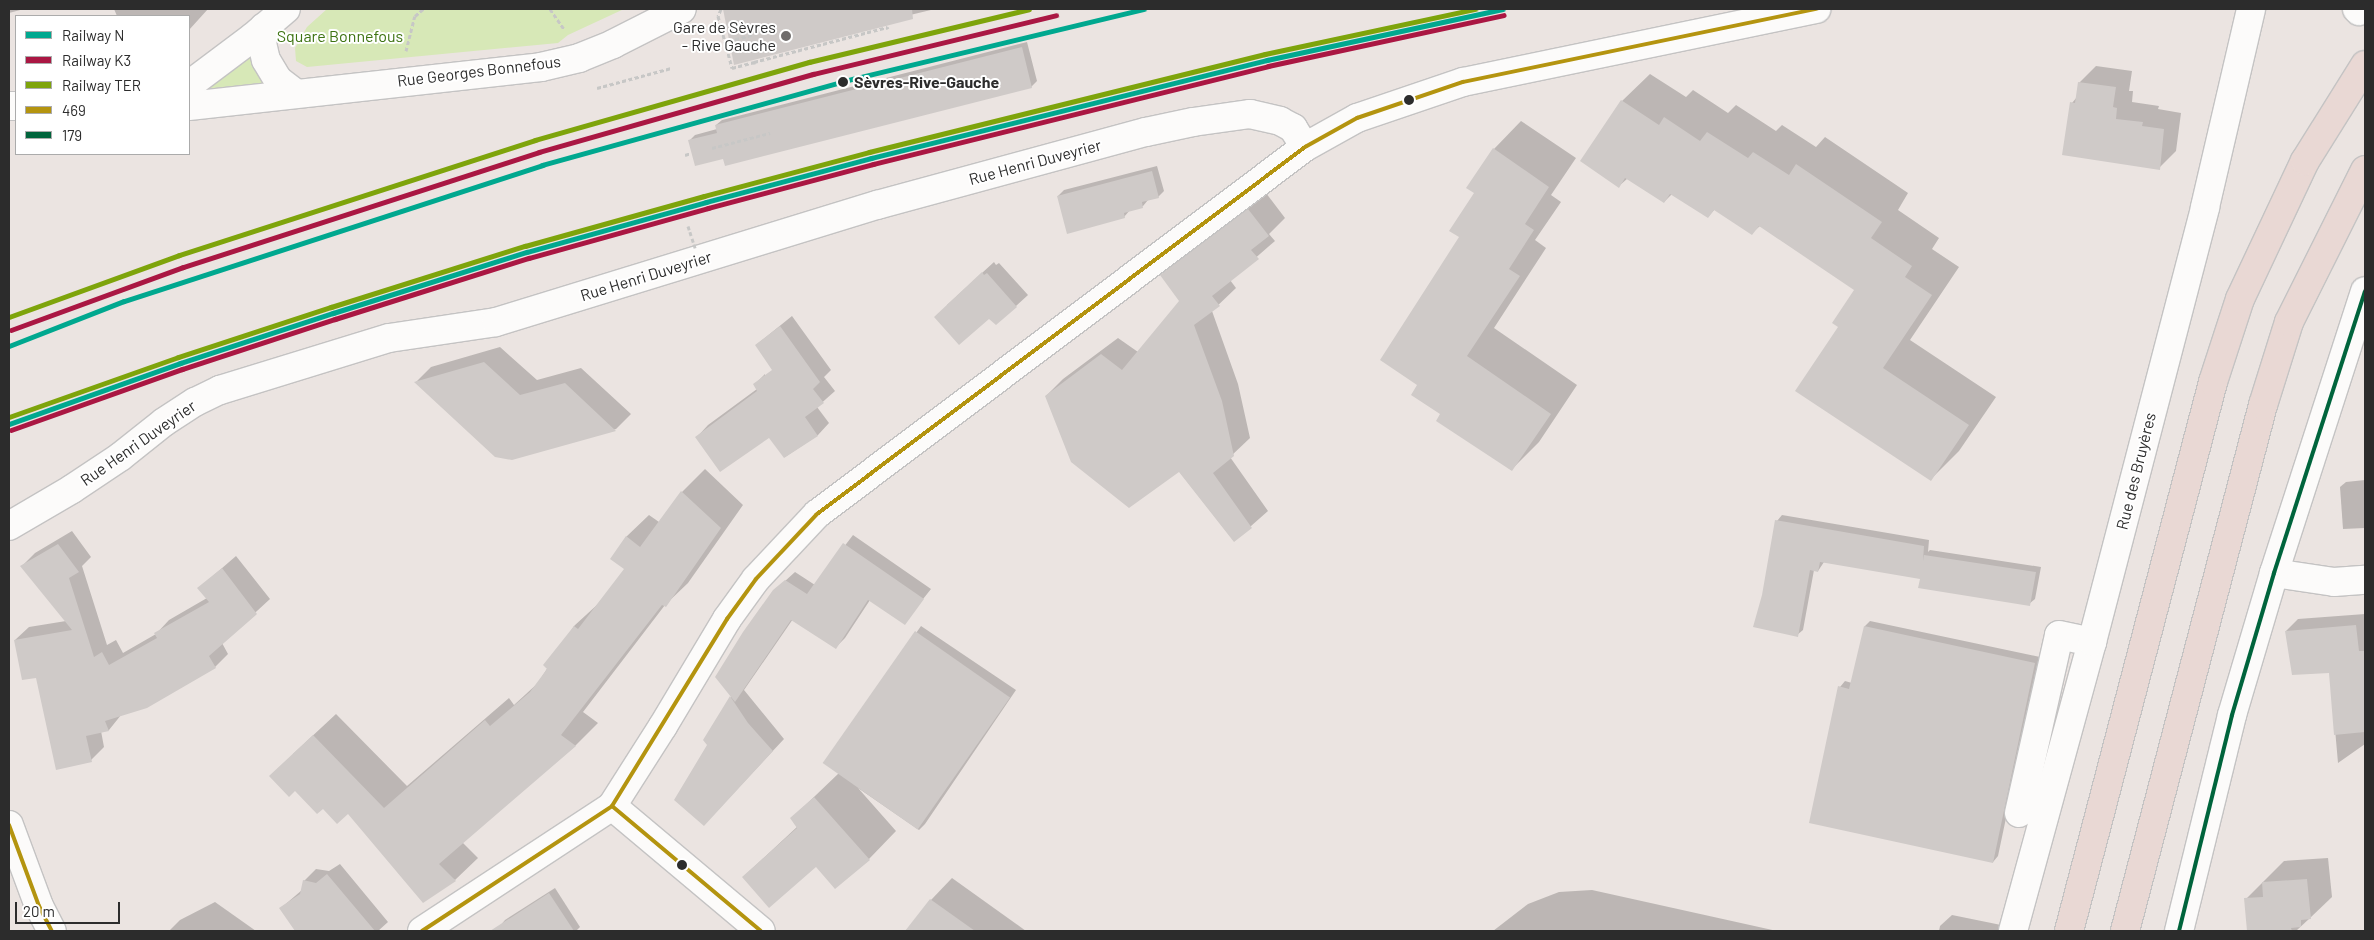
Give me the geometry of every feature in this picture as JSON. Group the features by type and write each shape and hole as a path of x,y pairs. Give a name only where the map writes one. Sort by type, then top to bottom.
{"highway":[{"path":"2069,931 2213,382 2240,299 2305,161 2365,65"},
{"path":"2125,931 2263,405 2290,322 2365,170"}],"street":[{"path":"190,83 264,28 286,9"},
{"name":"Rue Georges Bonnefous","path":"190,106 541,67 579,58 613,44 682,9"},
{"path":"422,931 612,806 727,619 756,579 817,514 1305,147 1357,118 1463,82 1817,9"},
{"name":"Rue des Bruyères","path":"2013,931 2092,642 2205,207 2251,9"},
{"path":"264,28 262,43 266,60 278,80 295,93"},
{"name":"Rue Henri Duveyrier","path":"9,526 72,490 120,457 164,422 195,402 220,390 389,338 496,322 877,205 1146,132 1193,122 1250,114 1280,121 1293,128 1305,147"},
{"path":"2179,931 2230,722 2274,573 2365,291"},
{"path":"2274,573 2334,582 2365,580"},
{"path":"2019,813 2059,635 2092,642"},
{"path":"612,806 761,931"},
{"path":"9,825 39,906 52,931"}],"path":[{"path":"399,82 415,16 423,9"},
{"path":"550,9 568,35"},
{"path":"721,9 718,16 732,68 888,27 888,29"},
{"path":"734,24 745,22"},
{"path":"729,41 752,35"},
{"path":"588,90 671,68"},
{"path":"712,148 770,133"},
{"path":"685,155 691,154"},
{"path":"688,226 695,248"}],"green space":[{"name":"Square Bonnefous","path":"327,9 624,9 568,35 558,43 307,67 296,61 295,48 307,27"},
{"path":"253,51 268,83 199,91"}],"building":[{"name":"Gare de Sèvres - Rive Gauche","path":"723,9 912,9 913,19 734,65"},
{"path":"1022,47 1032,88 725,166 723,159 695,166 688,140 717,133 715,125"},
{"path":"2078,82 2116,87 2113,107 2117,108 2116,119 2143,122 2142,126 2164,129 2160,170 2062,155 2070,102 2075,103"},
{"path":"1621,100 1659,125 1664,117 1700,141 1707,132 1748,158 1753,152 1789,175 1796,164 1882,222 1871,238 1912,266 1905,277 1932,295 1883,368 1969,425 1931,481 1795,391 1838,327 1832,323 1854,290 1759,226 1752,235 1714,210 1708,218 1670,194 1664,203 1625,178 1619,188 1580,161"},
{"path":"1493,148 1549,187 1525,224 1534,230 1509,269 1520,276 1467,356 1551,414 1512,471 1436,421 1440,414 1411,395 1417,385 1380,360 1459,237 1449,231 1474,193 1466,188"},
{"path":"1152,171 1159,198 1142,202 1143,208 1124,213 1125,218 1067,234 1057,196"},
{"path":"1248,209 1269,236 1251,250 1259,259 1212,296 1220,306 1194,325 1222,401 1234,456 1213,473 1252,528 1234,542 1179,472 1129,508 1071,462 1045,396 1101,354 1122,370 1179,301 1160,275"},
{"path":"982,272 984,275 987,273 1017,307 996,325 989,319 959,345 934,317"},
{"path":"780,326 820,382 813,389 824,403 805,417 818,436 784,458 769,438 720,472 695,437 757,391 753,384 772,370 755,345"},
{"path":"484,362 520,395 565,383 616,431 512,460 495,457 414,382"},
{"path":"681,491 721,528 666,607 662,605 561,735 576,746 439,864 456,881 423,903 348,814 337,824 323,809 317,814 295,791 289,797 269,776 313,735 384,808 485,720 490,726 530,692 547,669 543,665 574,626 578,629 624,569 610,559 626,536 640,547"},
{"path":"1775,520 1924,546 1923,561 1924,555 2036,572 2030,606 1918,588 1920,579 1820,562 1818,572 1810,570 1798,637 1753,627 1762,595"},
{"path":"843,543 924,599 905,625 868,600 836,649 791,620 735,702 715,677 743,632 773,590 785,580 807,594"},
{"path":"58,544 79,572 69,578 94,657 102,652 109,665 157,638 154,633 209,602 197,588 222,568 257,614 209,656 216,668 147,708 105,721 109,731 86,736 92,762 56,770 36,678 22,680 14,640 72,630 20,566"},
{"path":"2356,625 2359,651 2365,651 2365,732 2334,735 2329,673 2292,675 2285,631"},
{"path":"1864,626 2035,663 1993,863 1809,823 1838,686 1849,689"},
{"path":"915,631 1010,698 918,829 823,763"},
{"path":"730,696 748,723 773,751 704,826 674,800 707,745 703,740"},
{"path":"814,797 870,860 835,889 816,867 769,908 742,877 797,828 790,818"},
{"path":"327,874 375,931 295,931 279,908 300,894 303,880 316,883"},
{"path":"2307,879 2311,919 2301,920 2301,927 2291,928 2292,931 2247,931 2244,898 2263,897 2262,882"},
{"path":"549,893 574,931 490,931"},
{"path":"930,899 975,931 905,931"}],"rail line":[{"name":"TER","path":"9,317 179,255 535,140 809,62 1029,9"},
{"name":"N","path":"9,346 124,301 542,165 856,78 1144,9"},
{"name":"TER","path":"9,417 178,357 331,307 525,246 704,196 869,152 1265,54 1475,9"},
{"name":"N","path":"9,424 180,363 333,313 527,252 706,202 871,158 1267,60 1503,9"},
{"name":"K3","path":"11,330 183,267 539,152 813,74 1056,15"},
{"name":"K3","path":"11,430 182,369 335,319 529,258 708,208 873,164 1268,66 1504,15"}],"transit line":[{"name":"469","path":"422,931 612,806 727,619 756,579 817,514 1305,147 1357,118 1463,82 1817,9"},
{"name":"179","path":"2179,931 2232,715 2274,573 2365,291"},
{"name":"469","path":"612,806 761,931"},
{"name":"469","path":"9,825 39,906 52,931"}],"place":[{"name":"Gare de Sèvres - Rive Gauche","path":"786,36"},
{"name":"Sèvres-Rive-Gauche","path":"843,82"}]}
